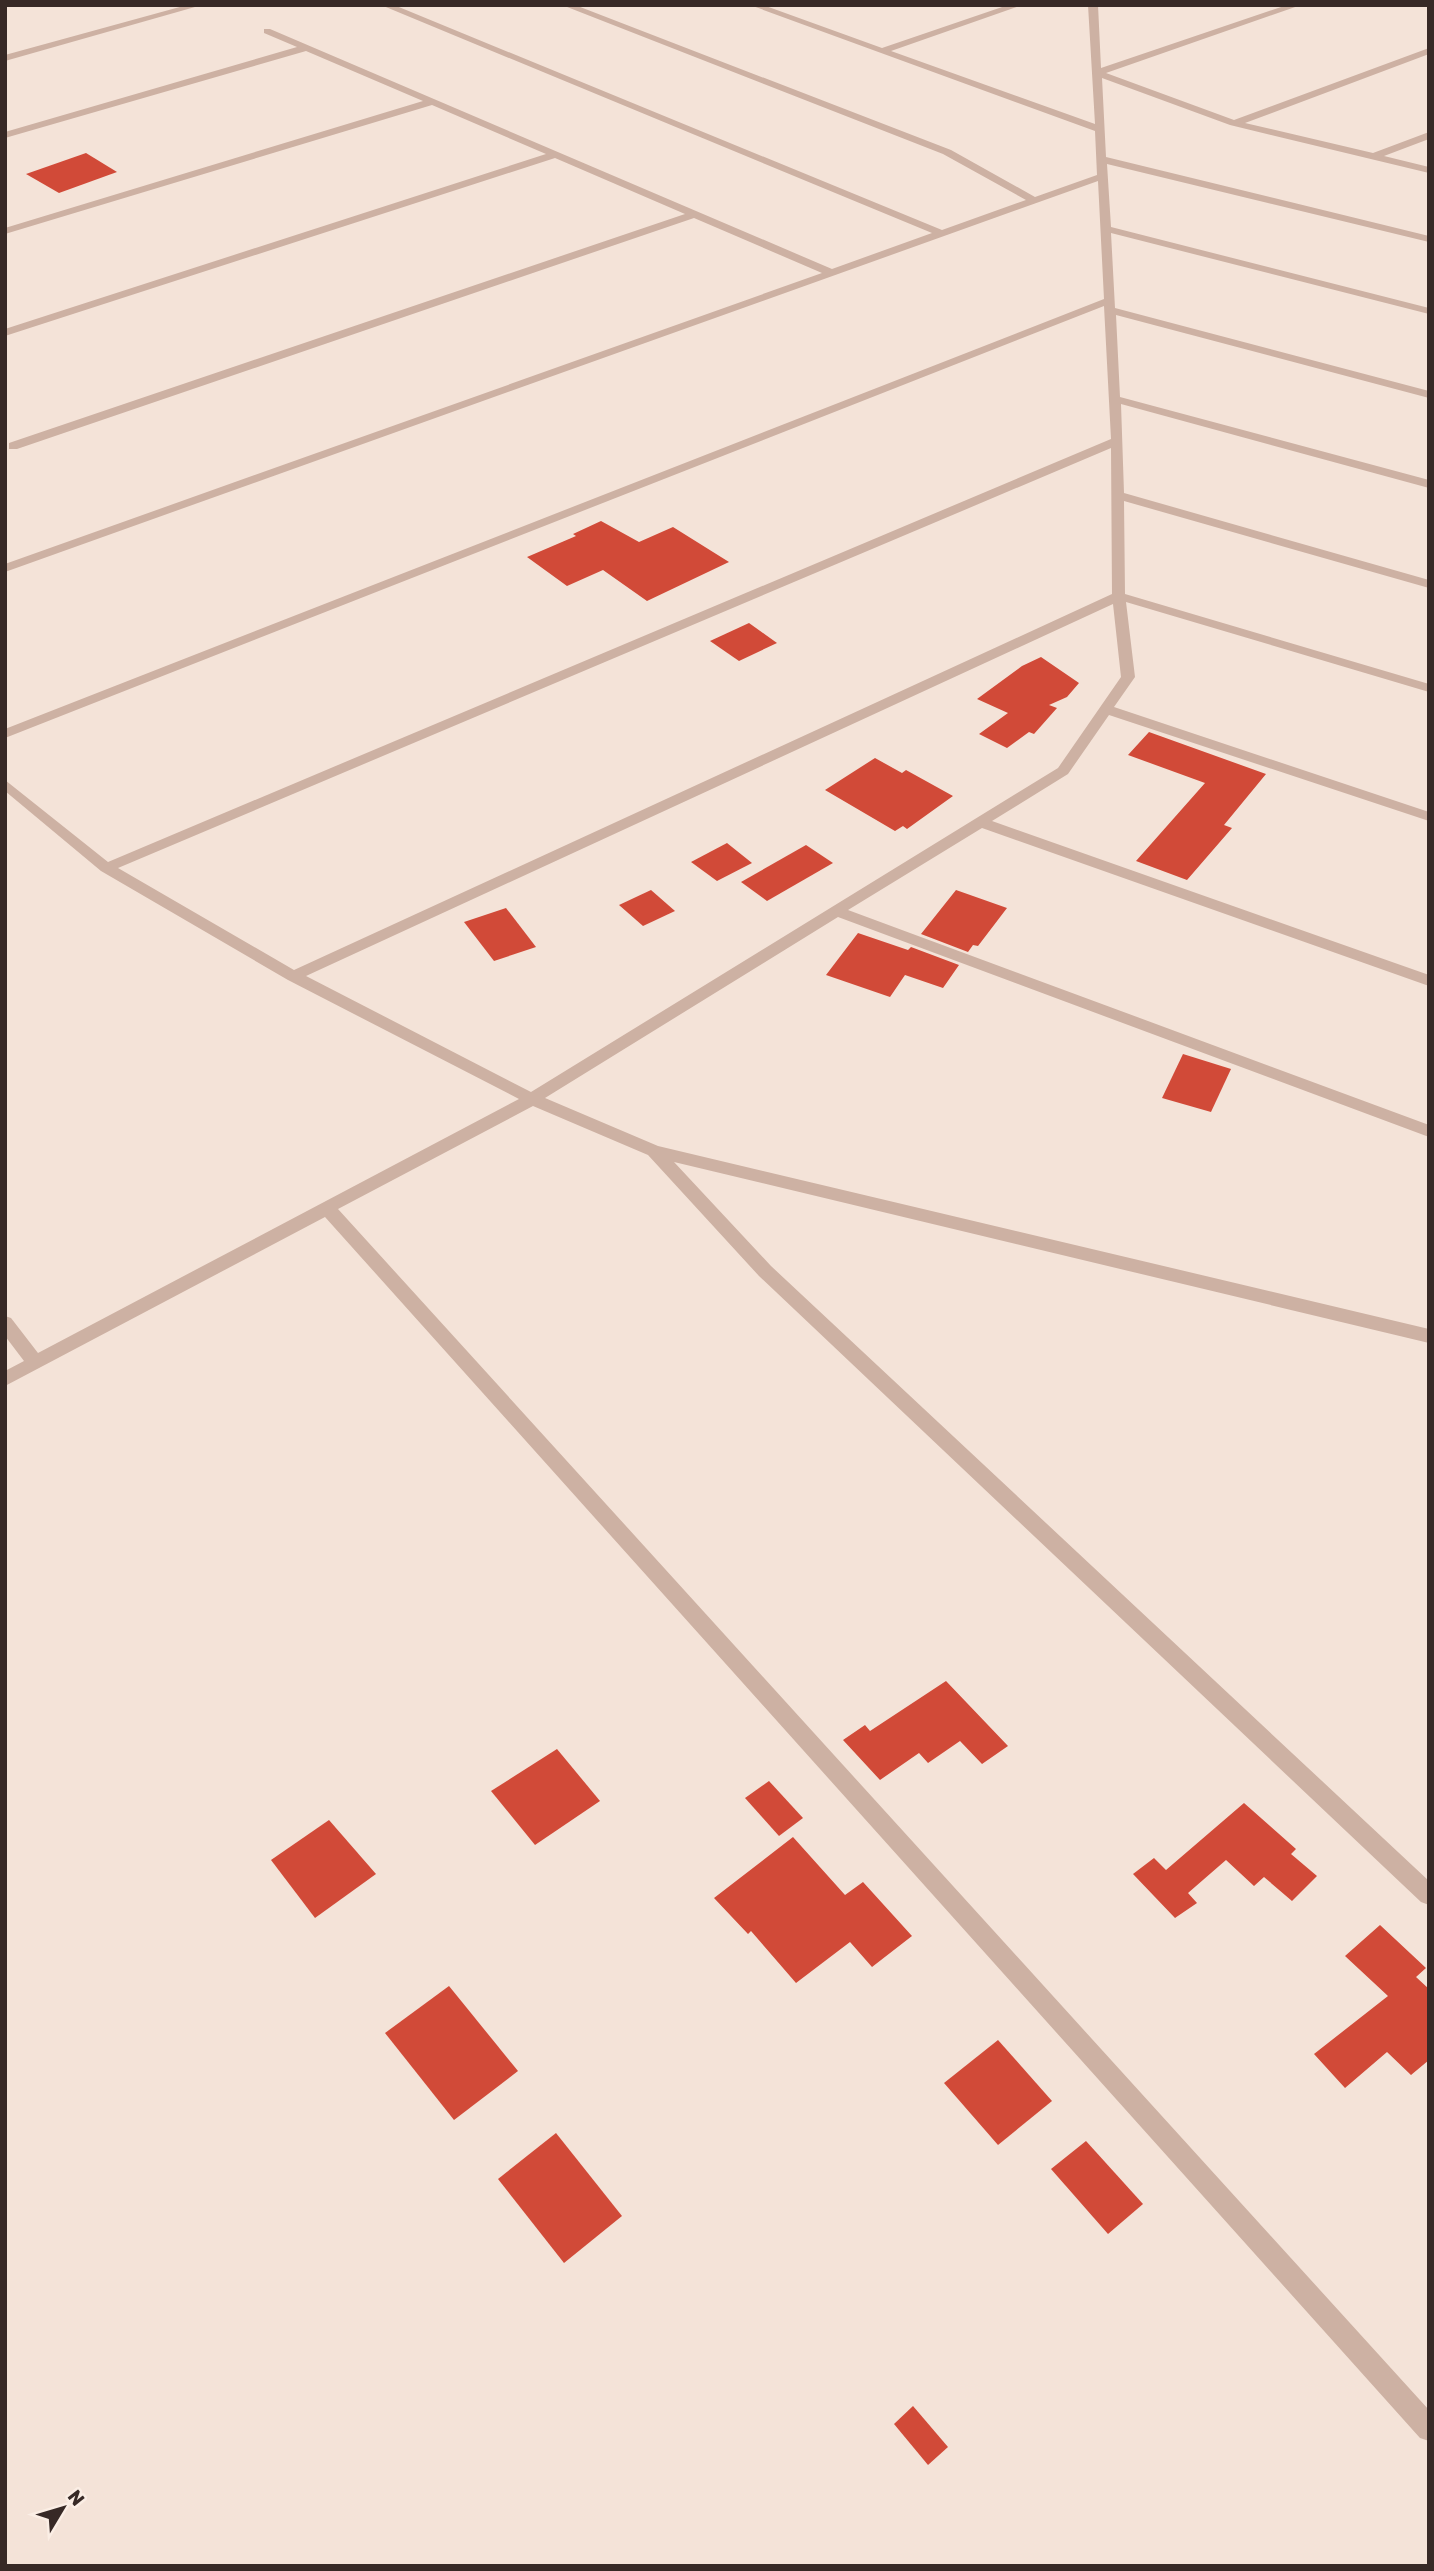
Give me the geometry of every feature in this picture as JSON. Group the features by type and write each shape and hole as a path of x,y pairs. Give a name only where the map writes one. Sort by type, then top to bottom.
{"street":[{"path":"5,58 198,5"},
{"path":"386,5 943,234"},
{"path":"566,5 947,152 1035,201"},
{"path":"754,5 1098,129"},
{"path":"882,51 1018,5"},
{"path":"5,1379 34,1361 532,1099 1063,771 1128,677 1119,596 1116,441 1093,5"},
{"path":"1097,73 1297,5"},
{"path":"267,31 832,273"},
{"path":"5,135 306,48"},
{"path":"1234,123 1429,51"},
{"path":"1097,73 1234,123 1429,170"},
{"path":"5,231 432,102"},
{"path":"1373,157 1429,135"},
{"path":"5,333 555,155"},
{"path":"1101,159 1429,239"},
{"path":"5,568 1103,176"},
{"path":"13,446 695,214"},
{"path":"1106,229 1429,311"},
{"path":"5,734 1110,305 1429,395"},
{"path":"1114,399 1429,484"},
{"path":"106,868 1116,441"},
{"path":"1117,495 1429,583"},
{"path":"293,976 1119,596 1429,688"},
{"path":"1106,709 1429,817"},
{"path":"5,784 106,868 293,976 532,1099 654,1151 1429,1336"},
{"path":"981,822 1429,981"},
{"path":"836,911 1429,1131"},
{"path":"654,1151 765,1271 1429,1895"},
{"path":"326,1207 1429,2428"},
{"path":"5,1323 34,1361"}],"building":[{"path":"86,153 117,172 59,193 26,174"},
{"path":"601,521 639,542 673,527 729,562 647,601 603,570 567,586 527,557 576,536 573,534"},
{"path":"749,623 777,643 739,661 710,641"},
{"path":"1041,657 1079,683 1067,697 1049,705 1057,708 1034,734 1029,732 1007,748 979,734 1008,713 977,699 1022,666"},
{"path":"1149,732 1266,774 1224,825 1232,828 1187,880 1136,861 1205,783 1128,755"},
{"path":"875,758 902,773 906,770 953,796 907,829 903,826 895,831 825,790"},
{"path":"727,843 752,863 717,881 691,862"},
{"path":"806,845 833,863 767,901 741,882"},
{"path":"651,890 675,911 643,926 619,905"},
{"path":"956,890 1007,908 978,946 973,945 968,952 921,934"},
{"path":"506,908 536,947 494,961 464,922"},
{"path":"858,933 908,950 911,947 959,965 943,988 905,975 890,997 826,975"},
{"path":"1183,1054 1231,1069 1211,1112 1162,1098"},
{"path":"946,1681 1008,1746 982,1764 960,1741 928,1763 919,1753 880,1780 843,1740 865,1725 870,1731"},
{"path":"557,1749 600,1801 535,1845 491,1791"},
{"path":"769,1781 803,1818 779,1836 745,1798"},
{"path":"1244,1803 1296,1849 1291,1854 1317,1876 1292,1901 1264,1877 1254,1886 1226,1860 1188,1893 1197,1903 1175,1918 1133,1874 1154,1858 1166,1870"},
{"path":"329,1820 376,1874 315,1918 271,1860"},
{"path":"793,1837 845,1895 863,1882 912,1936 872,1967 850,1942 796,1983 751,1931 748,1934 714,1898"},
{"path":"1380,1925 1426,1968 1416,1977 1429,1989 1429,2060 1411,2075 1387,2052 1345,2088 1314,2054 1388,1996 1345,1956"},
{"path":"449,1986 518,2071 454,2120 385,2033"},
{"path":"998,2040 1052,2101 998,2145 944,2083"},
{"path":"556,2133 622,2216 564,2263 498,2179"},
{"path":"1086,2141 1143,2204 1108,2234 1051,2169"},
{"path":"913,2406 948,2447 928,2465 894,2424"}]}
